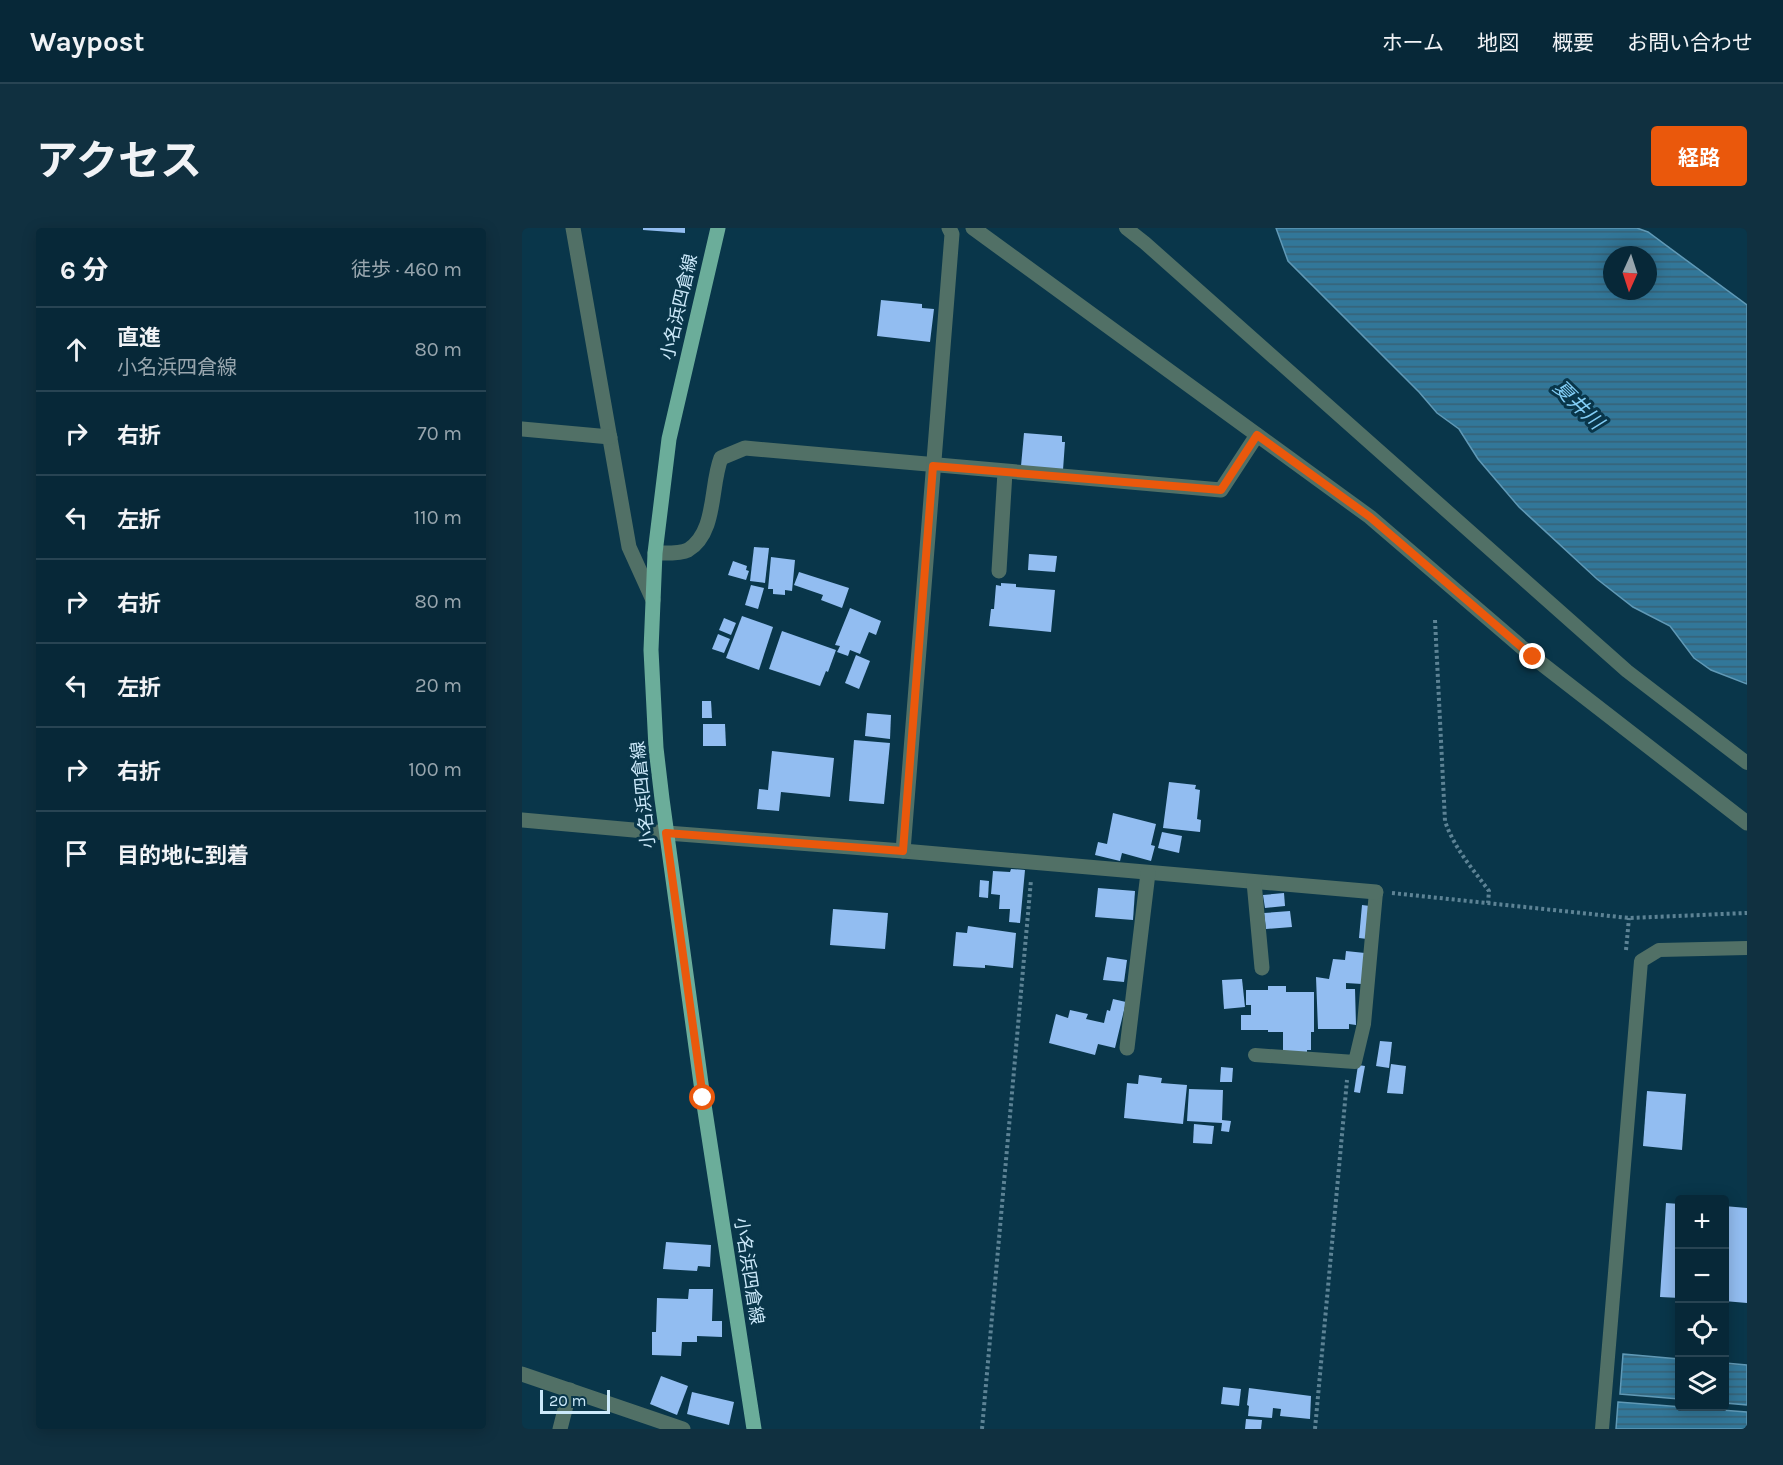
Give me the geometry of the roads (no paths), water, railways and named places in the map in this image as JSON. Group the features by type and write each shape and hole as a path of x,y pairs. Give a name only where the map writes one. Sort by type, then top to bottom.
{"main road":[{"name":"小名浜四倉線","path":"718,228 669,439 655,553 651,650 656,748 666,833 703,1098 754,1429"}],"street":[{"path":"573,228 629,547 653,600"},
{"path":"903,851 952,234 949,228"},
{"path":"973,228 1370,517 1533,657 1747,823"},
{"path":"522,429 610,437"},
{"path":"655,553 686,551 701,538 710,515 716,469 721,458 745,448 1221,490 1257,435"},
{"path":"999,571 1005,472"},
{"path":"522,820 1376,892"},
{"path":"1127,1047 1148,873"},
{"path":"1254,882 1262,968"},
{"path":"522,1374 683,1429"},
{"path":"560,1429 570,1390"}],"lane":[{"path":"1126,228 1627,671 1747,763"},
{"path":"1255,1055 1355,1062 1364,1024 1376,892"},
{"path":"1602,1429 1641,961 1659,950 1747,948"}],"water":[{"name":"夏井川","path":"1276,228 1637,228 1648,232 1747,305 1747,684 1711,670 1694,658 1670,626 1633,607 1597,579 1519,507 1478,459 1459,429 1437,413 1419,392 1288,261"},
{"path":"1623,1354 1675,1359 1675,1399 1620,1394"},
{"path":"1729,1363 1747,1365 1747,1405 1729,1403"},
{"path":"1618,1402 1675,1406 1675,1411 1747,1412 1747,1429 1616,1429"}]}
